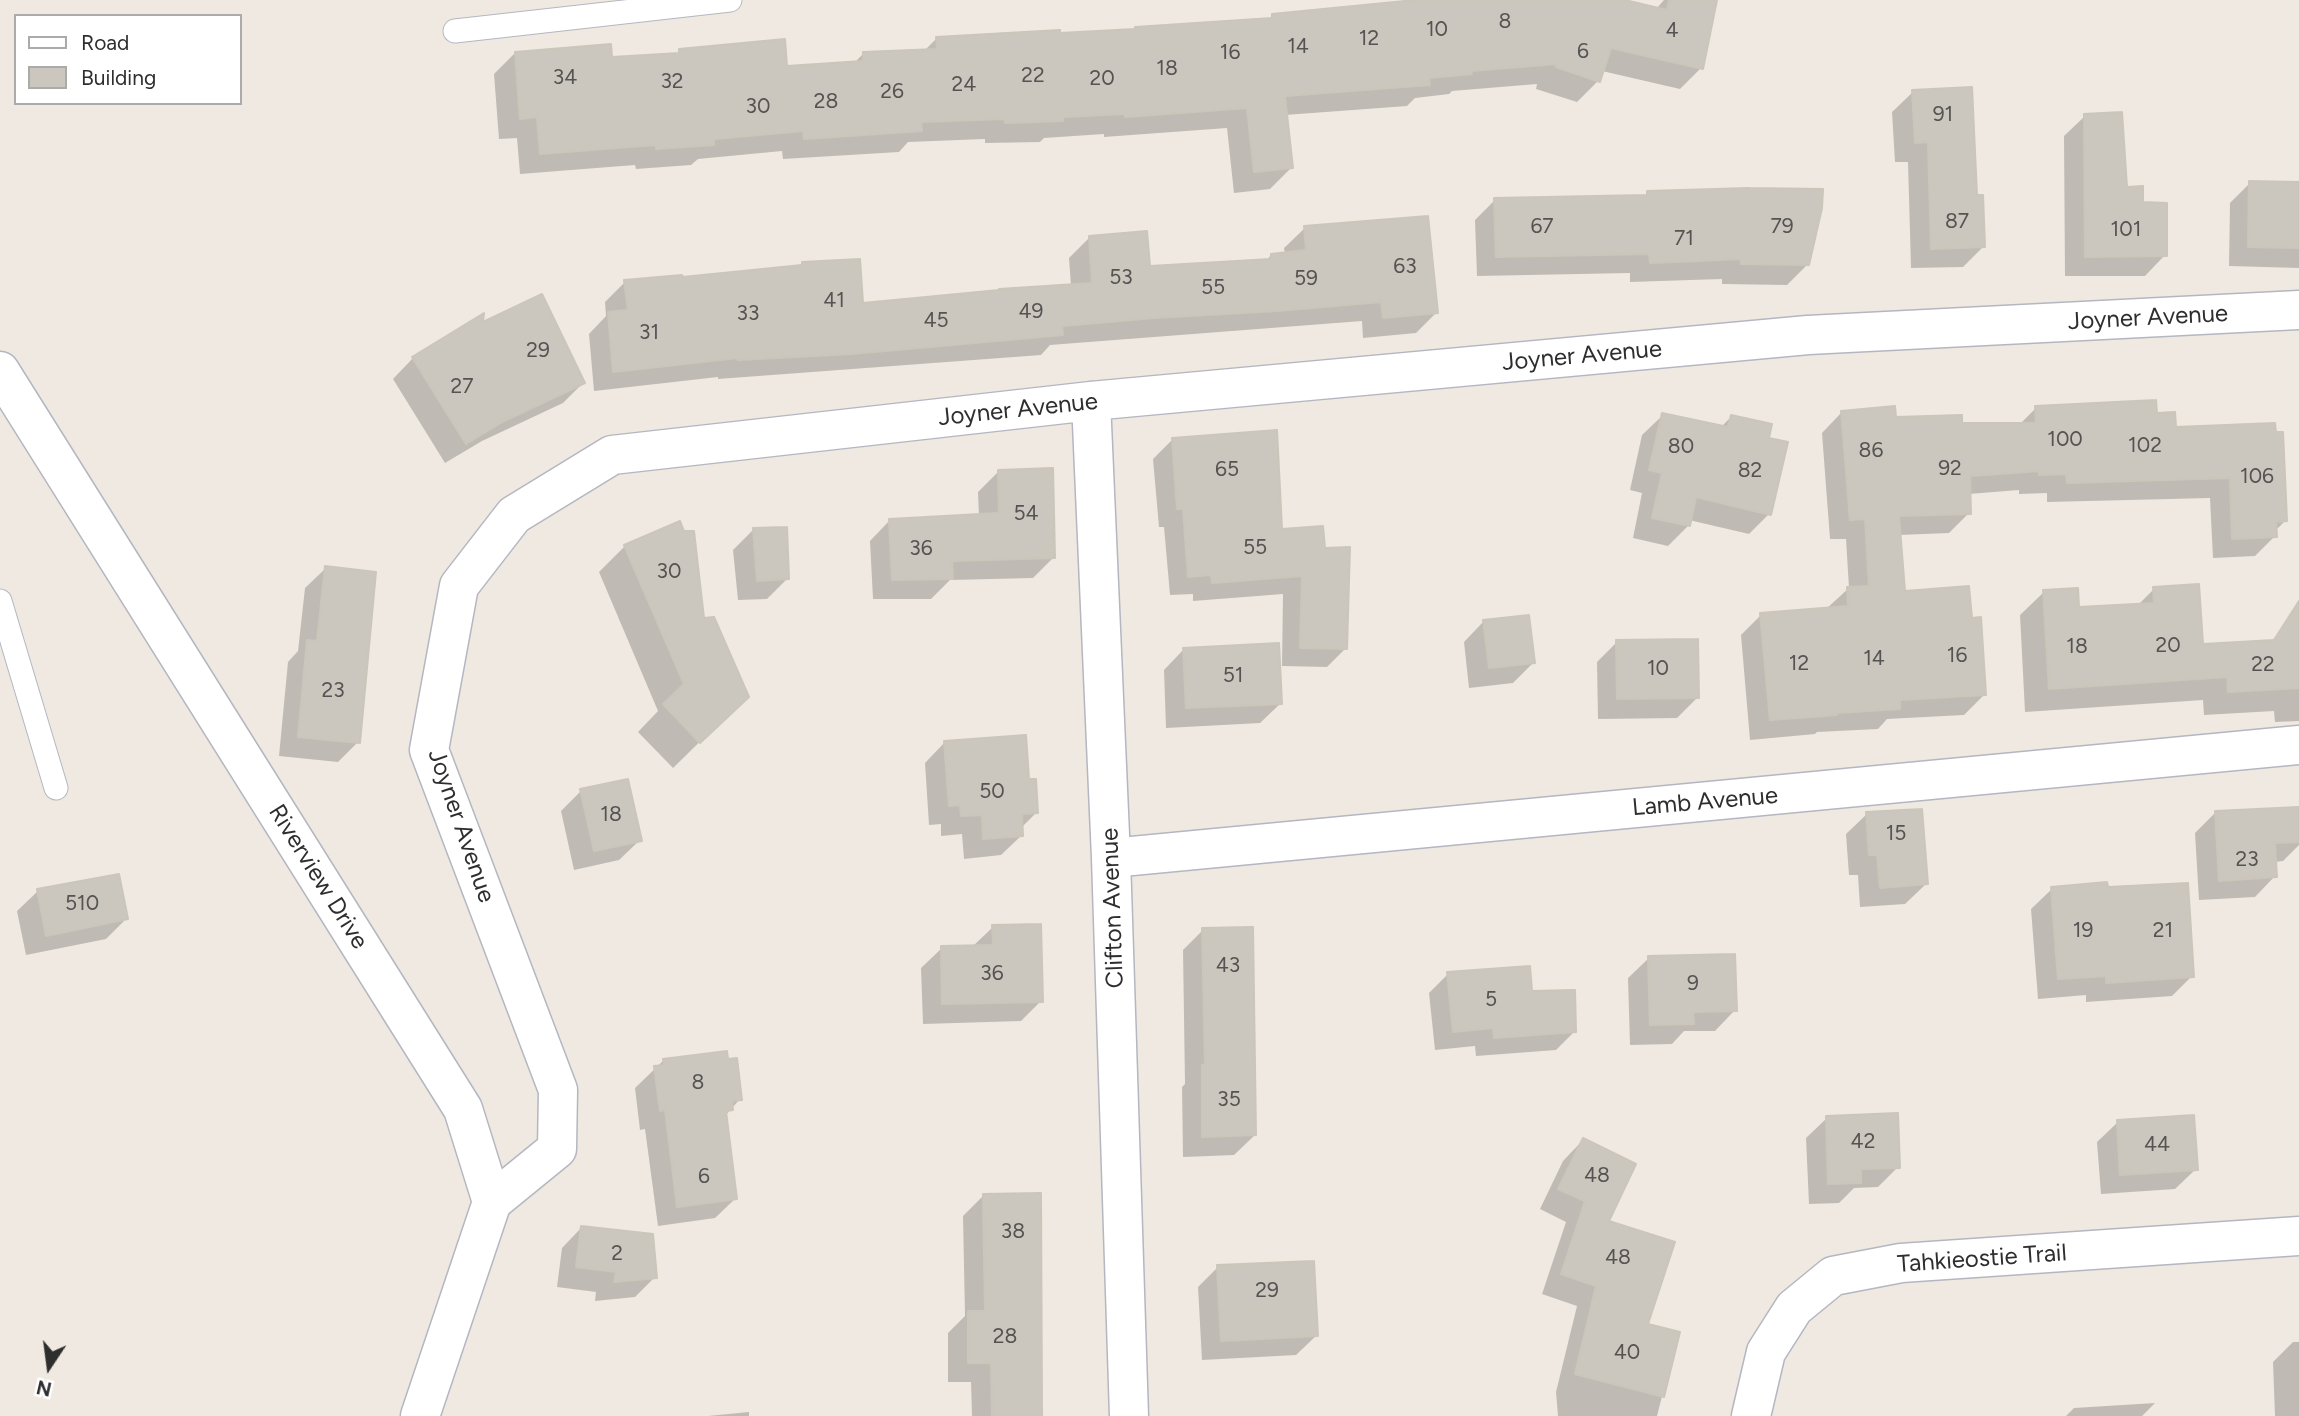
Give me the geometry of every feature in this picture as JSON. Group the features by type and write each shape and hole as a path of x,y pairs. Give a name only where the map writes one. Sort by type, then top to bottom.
{"street":[{"name":"Joyner Avenue","path":"492,1202 557,1149 558,1090 429,750 459,586 514,515 612,455 1091,401 1808,335 2299,310"},
{"name":"Riverview Drive","path":"0,371 463,1109 492,1202"},
{"name":"Clifton Avenue","path":"1091,401 1111,858 1129,1416"},
{"name":"Lamb Avenue","path":"1111,858 2299,745"},
{"path":"420,1416 492,1202"},
{"name":"Tahkieostie Trail","path":"1751,1416 1766,1352 1794,1308 1833,1276 1901,1263 2299,1236"}],"lane":[{"path":"455,31 730,0"},
{"path":"0,601 56,788"}],"building":[{"path":"1415,0 1625,0 1667,10 1669,0 1717,0 1703,69 1611,48 1600,82 1556,67 1557,64 1471,71 1472,74 1429,78 1430,85 1285,96 1293,168 1254,172 1247,108 1125,117 1125,114 1063,117 1063,121 1005,123 1005,119 921,122 922,131 804,139 803,131 714,139 714,145 656,149 656,145 540,154 537,117 520,119 515,52 611,44 612,57 679,53 679,49 785,39 787,66 863,61 863,52 937,49 936,37 1135,29 1272,18 1272,14"},
{"path":"1972,87 1977,195 1983,195 1985,247 1931,249 1928,142 1915,143 1912,90"},
{"path":"2122,112 2127,187 2143,186 2143,202 2167,203 2167,256 2085,257 2084,114"},
{"path":"2249,181 2299,182 2299,248 2248,247"},
{"path":"1823,189 1822,208 1809,265 1741,264 1741,259 1650,263 1649,254 1496,257 1494,198 1647,195 1647,191"},
{"path":"1428,216 1438,313 1383,318 1381,302 1154,318 1062,326 1063,335 851,354 737,358 613,372 608,312 628,310 624,280 683,277 802,265 802,262 860,259 863,303 999,289 1092,283 1089,236 1147,231 1150,266 1271,259 1271,254 1306,250 1304,226"},
{"path":"542,294 585,383 504,421 466,444 412,357 484,313 483,322"},
{"path":"2156,400 2157,413 2175,412 2176,427 2275,423 2276,432 2283,432 2287,521 2276,522 2277,537 2232,539 2230,478 2067,483 2066,474 2039,475 2039,471 1970,476 1971,514 1899,516 1905,591 1969,586 1972,618 1981,617 1986,695 1900,700 1900,709 1770,720 1760,613 1848,606 1847,587 1869,586 1865,519 1850,520 1841,411 1895,406 1896,417 1962,415 1962,423 2036,423 2035,406"},
{"path":"1662,413 1728,427 1731,415 1772,424 1769,438 1788,442 1771,515 1696,497 1690,526 1652,518 1662,473 1649,470"},
{"path":"1277,430 1282,529 1323,526 1325,548 1350,547 1347,649 1300,648 1302,576 1212,583 1211,575 1188,577 1183,509 1177,509 1172,438"},
{"path":"1053,468 1055,558 952,561 953,579 892,580 889,519 999,513 998,470"},
{"path":"680,521 684,531 694,531 704,618 714,617 749,697 700,743 663,704 684,684 624,545"},
{"path":"787,527 789,579 757,581 753,528"},
{"path":"325,566 376,572 360,743 298,737 307,640 317,641"},
{"path":"2199,584 2203,644 2274,640 2299,601 2299,688 2228,692 2227,677 2049,689 2043,590 2078,588 2079,607 2154,603 2153,587"},
{"path":"1529,615 1535,663 1489,668 1483,620"},
{"path":"1698,639 1699,698 1617,699 1616,640"},
{"path":"1279,643 1282,704 1186,708 1183,648"},
{"path":"1026,735 1029,779 1036,779 1038,813 1022,814 1023,836 983,839 982,815 961,816 960,805 949,806 944,741"},
{"path":"628,779 642,841 594,851 580,789"},
{"path":"2299,807 2299,842 2275,843 2277,877 2219,881 2215,811"},
{"path":"1922,809 1928,884 1880,888 1877,855 1869,855 1866,812"},
{"path":"119,874 128,919 46,936 37,889"},
{"path":"2107,882 2108,887 2188,883 2194,977 2106,983 2106,976 2058,979 2051,887"},
{"path":"1041,924 1043,1002 942,1004 941,946 993,945 992,925"},
{"path":"1253,927 1256,1135 1202,1137 1202,1065 1205,1065 1202,928"},
{"path":"1735,954 1737,1011 1693,1012 1694,1024 1650,1025 1648,956"},
{"path":"1530,966 1532,991 1575,990 1576,1032 1494,1038 1493,1028 1453,1032 1447,972"},
{"path":"727,1051 728,1059 737,1058 742,1100 732,1101 733,1110 726,1111 737,1199 677,1207 665,1110 660,1111 654,1066 664,1065 663,1059"},
{"path":"1898,1113 1900,1168 1861,1169 1861,1183 1828,1184 1826,1116"},
{"path":"2194,1115 2198,1170 2120,1175 2117,1120"},
{"path":"1583,1138 1636,1164 1609,1221 1675,1242 1648,1324 1680,1332 1664,1397 1575,1374 1596,1286 1561,1274 1585,1201 1558,1189"},
{"path":"1041,1193 1042,1416 992,1416 991,1363 968,1363 968,1311 985,1311 983,1194"},
{"path":"581,1226 653,1234 657,1278 614,1282 616,1272 576,1267"},
{"path":"1314,1261 1318,1336 1221,1341 1217,1265"}]}
